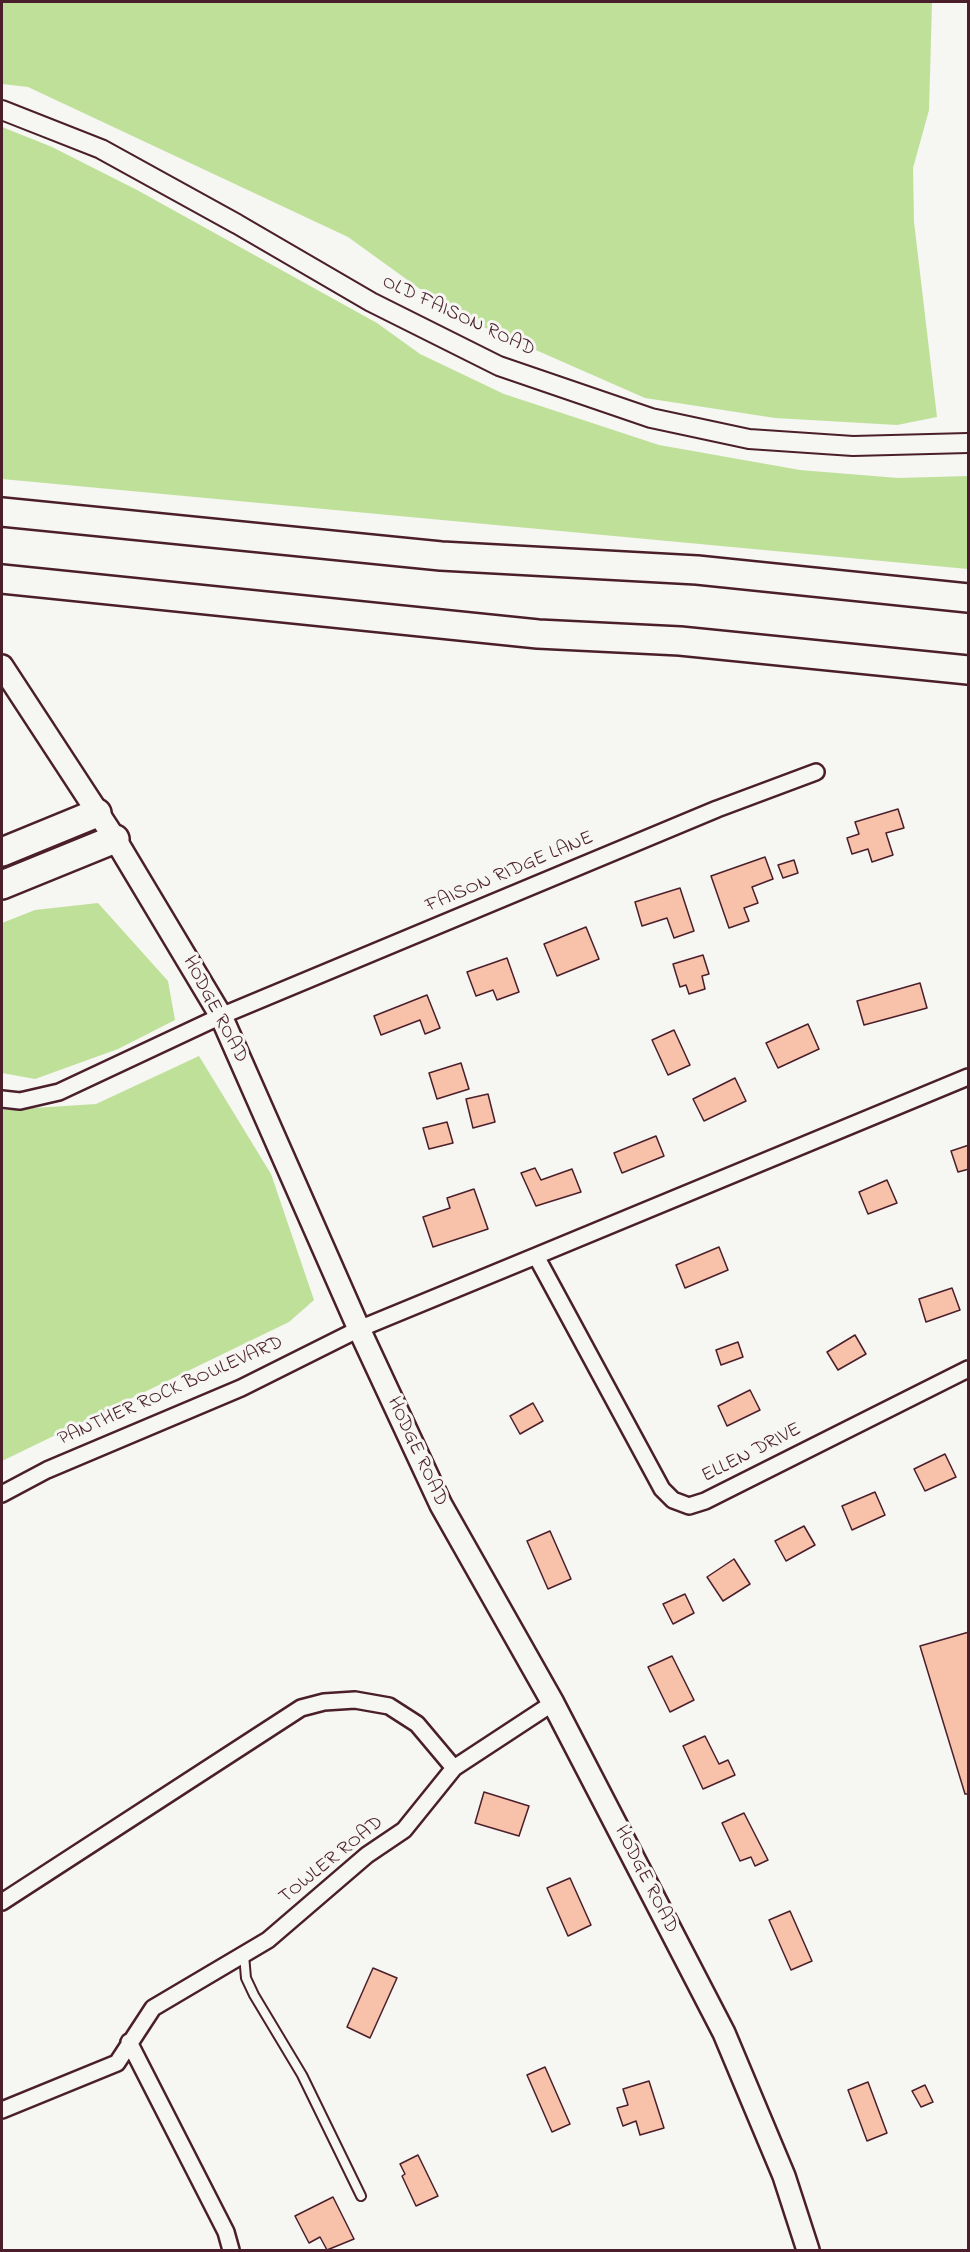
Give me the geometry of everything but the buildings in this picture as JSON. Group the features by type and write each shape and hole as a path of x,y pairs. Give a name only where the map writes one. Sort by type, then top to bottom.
{"highway":[{"path":"2,512 441,556 697,570 969,598"},
{"path":"2,579 538,634 680,640 969,670"},
{"path":"2,852 97,813"},
{"path":"2,885 115,839"}],"main road":[{"name":"HODGE ROAD","path":"2,666 115,839 221,1016 359,1329 441,1505 553,1703 724,2032 784,2176 808,2250"}],"street":[{"name":"OLD FAISON ROAD","path":"2,110 101,149 237,224 370,302 499,366 520,374 651,418 749,439 853,446 969,443"},
{"name":"FAISON RIDGE LANE","path":"2,1099 20,1101 59,1092 221,1016 717,809 816,772"},
{"path":"359,1329 969,1077"},
{"name":"ELLEN DRIVE","path":"536,1256 662,1489 673,1500 689,1506 705,1502 969,1369"},
{"name":"PANTHER ROCK BOULEVARD","path":"2,1494 47,1470 241,1388 359,1329"},
{"path":"2,1902 301,1708 324,1702 355,1700 389,1706 417,1724 454,1768"},
{"name":"TOWLER ROAD","path":"2,2110 117,2062 153,2008 268,1940 367,1855 404,1830 454,1768 553,1703"},
{"path":"129,2042 226,2232 231,2250"}],"lane":[{"path":"244,1953 246,1978 254,1995 302,2075 361,2196"}],"green space":[{"path":"2,2 932,2 929,110 913,168 914,222 937,417 897,425 775,418 645,398 456,315 348,237 28,87 2,84"},
{"path":"2,127 52,147 137,190 377,323 420,354 504,394 659,445 800,470 898,478 968,476 968,569 2,479"},
{"path":"98,903 168,981 175,1020 118,1049 35,1079 2,1073 2,923 35,910"},
{"path":"199,1056 271,1174 314,1300 289,1322 2,1461 2,1110 96,1104"}]}
